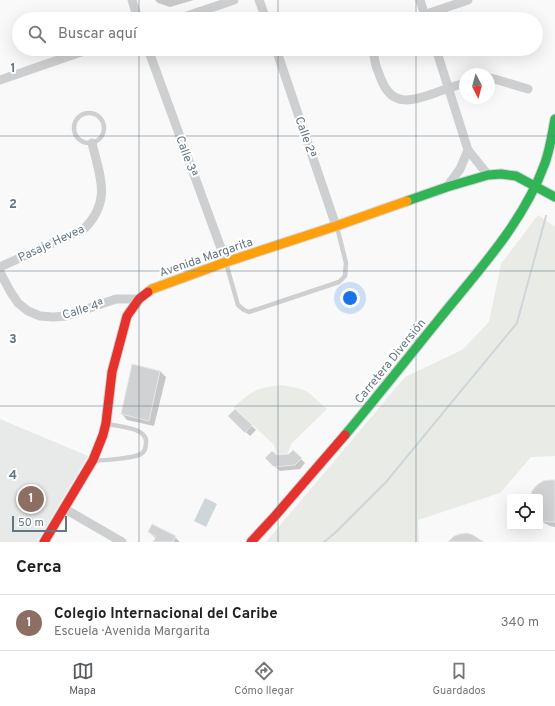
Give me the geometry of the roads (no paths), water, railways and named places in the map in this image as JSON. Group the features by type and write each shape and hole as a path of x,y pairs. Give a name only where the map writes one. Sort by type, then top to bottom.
{"street":[{"path":"132,0 136,12"},
{"path":"199,12 234,0"},
{"path":"259,0 263,12"},
{"path":"420,0 424,12"},
{"path":"438,12 468,0"},
{"path":"0,80 70,56"},
{"name":"Calle 3ª","path":"151,56 226,262"},
{"name":"Calle 2ª","path":"278,56 336,226"},
{"path":"374,56 382,83 393,96 400,99 417,99 459,85"},
{"path":"438,56 468,150 488,175"},
{"path":"495,79 528,89"},
{"name":"Carretera Diversión","path":"251,542 346,434 493,253 517,219 535,187 552,147 555,119"},
{"name":"Pasaje Hevea","path":"0,267 84,229 91,222 100,206 102,195 102,185 92,143"},
{"path":"447,188 460,169 468,150"},
{"path":"516,176 545,163"},
{"name":"Avenida Margarita","path":"44,542 93,460 106,423 112,372 127,316 139,299 152,288 488,175 501,174 516,176 555,197"},
{"name":"Calle 4ª","path":"0,272 18,303 28,311 40,316 53,318 66,316 116,299 139,299"},
{"path":"65,509 122,542"}],"lane":[{"path":"90,113 99,117 104,125 103,134 97,141 92,143 82,142 75,135 74,130 76,120 80,116 90,113"},
{"path":"226,262 238,305 249,312 339,282 345,276 346,263 336,226"},
{"path":"93,460 137,456 145,450 145,436 137,431 106,423"}],"waterway":[{"path":"324,542 386,482 517,323 546,216"}],"place":[{"name":"Colegio Internacional del Caribe","path":"31,499"}]}
